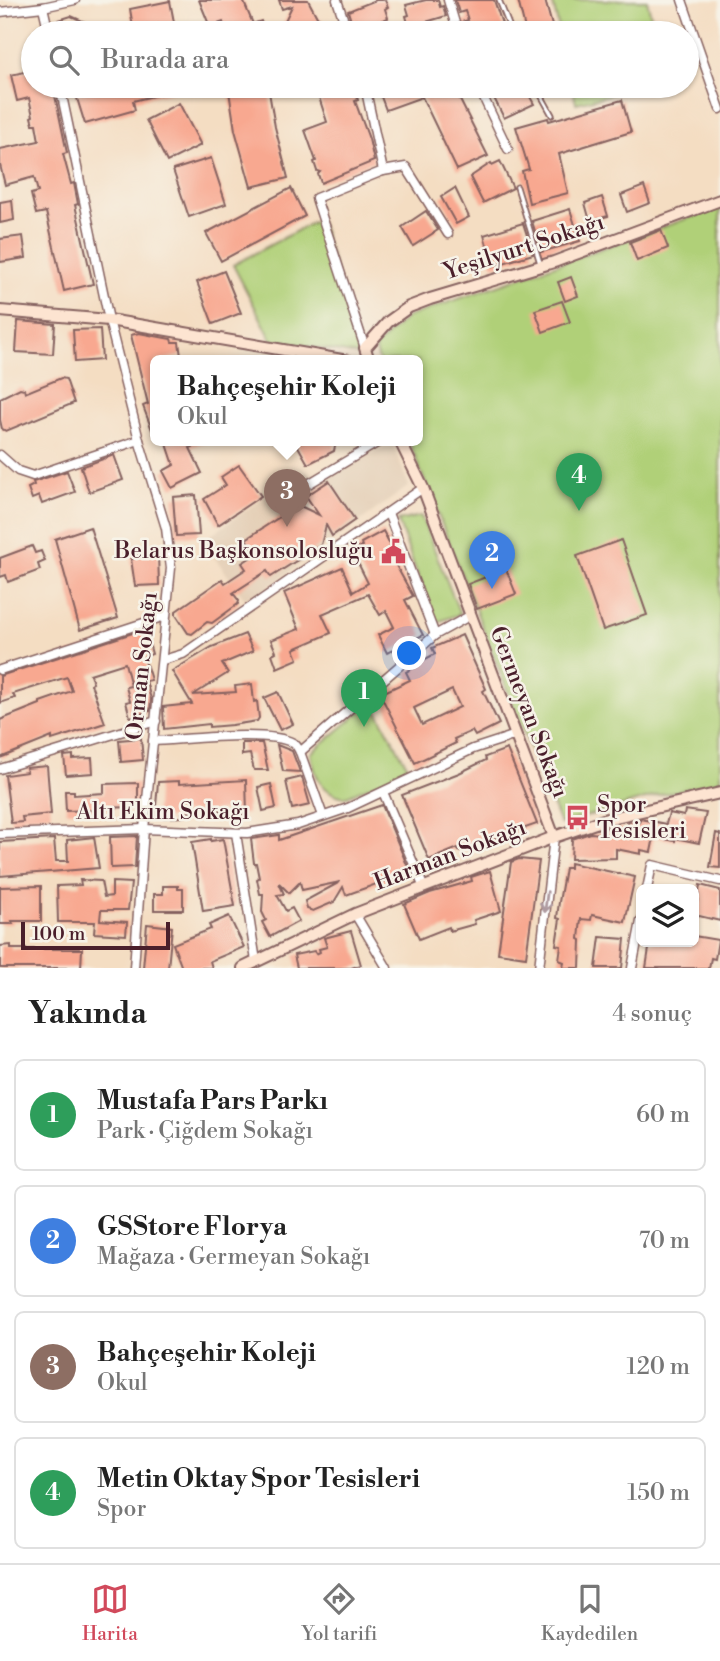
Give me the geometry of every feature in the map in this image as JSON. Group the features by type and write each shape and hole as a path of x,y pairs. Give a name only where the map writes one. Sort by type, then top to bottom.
{"main road":[{"name":"Yeşilyurt Sokağı","path":"365,348 388,322 409,307 541,266 720,201"},
{"path":"0,311 109,320 313,355"},
{"path":"365,348 367,355"},
{"name":"Germeyan Sokağı","path":"402,446 423,488 554,837"},
{"name":"Harman Sokağı","path":"243,968 355,915 554,837 607,819 720,793"}],"street":[{"path":"0,12 43,8 75,0"},
{"path":"337,0 344,21"},
{"path":"448,0 454,21"},
{"path":"682,0 689,21"},
{"path":"43,8 46,21"},
{"path":"699,49 720,109"},
{"name":"Orman Sokağı","path":"63,98 109,320 139,440 166,528 171,568 144,830 134,968"},
{"path":"368,98 383,171"},
{"path":"484,98 508,149"},
{"path":"365,348 316,198 383,171 406,167 448,234"},
{"path":"0,455 18,471 33,476 139,440"},
{"path":"290,495 372,446"},
{"path":"163,660 183,654 423,488"},
{"path":"388,513 435,635"},
{"path":"0,670 165,615"},
{"path":"300,752 435,635 471,615"},
{"path":"0,769 156,721"},
{"name":"Altı Ekim Sokağı","path":"0,834 144,830 236,833 298,825 383,792 473,749 516,735"},
{"path":"153,741 254,736 279,738 293,743 300,752 323,816"},
{"path":"383,792 424,888"},
{"path":"236,833 257,961"},
{"name":"Germeyan Sokağı","path":"539,968 554,837"},
{"path":"648,884 652,865 720,881"},
{"path":"355,915 387,968"},
{"path":"632,968 636,947"}],"lane":[{"path":"499,0 507,21"},
{"path":"543,98 552,115"},
{"path":"517,187 541,266"}],"shaded area":[{"path":"393,446 409,486 247,602 203,541 286,481 308,472 316,483 371,454"}],"green space":[{"path":"552,0 647,0 652,21 557,21"},
{"path":"575,98 597,98 576,103"},
{"path":"720,207 720,781 656,796 560,824 411,446 423,446 423,355 377,355 375,347 407,317"},
{"path":"319,219 363,355 272,340 233,265"},
{"path":"421,516 460,614 435,623 398,521"},
{"path":"372,702 409,769 345,797 337,795 320,782 311,753"}],"building":[{"path":"199,0 243,0 252,21 208,21"},
{"path":"279,0 308,0 322,21 285,21 292,6 282,9"},
{"path":"376,0 385,0 388,18 381,21 351,21 348,11"},
{"path":"438,0 446,16 429,21 407,21 406,16 409,15 406,5"},
{"path":"455,0 494,0 501,21 465,21 468,20 465,11 459,13"},
{"path":"518,0 545,0 551,21 523,21"},
{"path":"170,1 174,21 132,21 130,9"},
{"path":"71,16 82,21 59,21"},
{"path":"21,73 21,98 29,98 17,101 11,75"},
{"path":"29,98 56,98 67,153 63,154 71,184 74,183 78,204 75,205 93,284 64,291 46,212 36,214 31,194 38,192 34,177 5,185 0,165 0,149 39,141 36,124 33,124 31,117"},
{"path":"77,98 145,98 133,101 135,110 85,124"},
{"path":"230,98 270,98 288,178 251,187 235,130"},
{"path":"319,98 357,98 355,101 374,161 321,183 318,174 320,172 317,171 305,130 327,122"},
{"path":"382,98 419,98 386,110"},
{"path":"422,98 459,98 488,156 457,170"},
{"path":"494,98 531,98 534,104 504,118"},
{"path":"622,100 631,132 559,154 568,193 529,203 522,171 529,169 516,127 548,118 549,121"},
{"path":"179,103 201,145 167,162 146,120"},
{"path":"211,158 226,204 189,217 173,170"},
{"path":"500,161 513,188 483,203 470,177 491,163 492,165"},
{"path":"644,186 650,203 627,212 621,195"},
{"path":"291,188 305,216 221,261 206,233"},
{"path":"455,188 469,217 456,224 441,197"},
{"path":"602,197 608,216 590,221 585,203"},
{"path":"12,200 14,220 0,223 0,202"},
{"path":"570,209 580,241 541,252 532,221"},
{"path":"426,211 438,230 413,246 402,227"},
{"path":"523,223 533,254 493,266 484,235"},
{"path":"661,230 668,248 637,261 630,242"},
{"path":"23,236 26,258 0,262 0,239"},
{"path":"224,271 241,313 213,324 197,282"},
{"path":"571,277 578,296 565,301 558,282"},
{"path":"562,301 570,322 543,332 535,310"},
{"path":"18,321 55,324 53,354 16,352"},
{"path":"100,329 102,360 75,362 73,330"},
{"path":"139,333 179,342 181,355 150,355 150,425 143,406 148,404 131,335"},
{"path":"61,378 66,379 74,403 6,431 2,429 0,398 20,388 24,389 25,393"},
{"path":"168,446 195,446 190,448 202,473 172,488 163,471 174,465"},
{"path":"298,446 335,446 334,451 308,464"},
{"path":"114,455 123,480 89,492 81,467"},
{"path":"239,465 261,496 218,525 204,499 226,485 221,477"},
{"path":"67,471 75,492 42,504 39,496 32,499 28,488 34,485 33,482"},
{"path":"329,481 355,520 332,536 326,525 321,545 271,577 267,571 233,593 239,601 238,604 212,623 207,622 192,634 188,633 176,611 222,579 225,583 246,569 242,563 256,554 246,539 298,505 319,515 306,496"},
{"path":"196,495 199,535 176,536 173,497"},
{"path":"90,527 118,618 80,630 55,539"},
{"path":"383,531 391,546 393,544 398,558 393,560 413,596 405,600 423,635 387,653 378,635 394,627 386,611 380,615 368,594 322,614 331,633 294,649 298,659 277,668 272,654 276,652 271,640 299,629 284,593 342,567 353,592 368,583 352,551"},
{"path":"621,540 647,615 603,630 577,556"},
{"path":"32,546 35,553 41,551 45,561 38,564 40,570 8,582 6,575 0,577 0,558"},
{"path":"158,553 159,585 135,586 131,559 133,554"},
{"path":"506,569 516,594 477,609 468,584"},
{"path":"145,629 152,654 144,657 151,680 146,681 151,699 150,711 130,717 126,702 130,701 126,687 131,686 125,663 90,674 105,723 52,740 52,737 0,758 0,720 72,691 67,677 13,694 15,698 0,703 0,676"},
{"path":"245,634 253,651 222,664 228,673 193,695 236,692 235,686 252,684 254,702 257,701 257,721 164,729 163,707 192,704 172,671 212,647"},
{"path":"462,635 486,689 483,691 499,724 475,736 472,731 454,739 456,743 415,763 380,694 410,680 406,672 435,654 432,648","holes":["452,690 460,707 422,725 414,708"]},
{"path":"278,692 293,724 280,730 264,698"},
{"path":"141,738 143,760 121,762 119,740"},
{"path":"242,743 262,743 268,770 254,770 250,754 242,755"},
{"path":"277,745 292,751 300,772 283,771"},
{"path":"507,749 537,824 459,851 458,848 429,860 402,795 459,773 486,760 485,757"},
{"path":"73,755 73,759 92,758 93,773 66,775 64,756"},
{"path":"47,766 51,814 22,817 23,822 11,823 5,775 27,772 26,768"},
{"path":"302,777 310,805 292,809 286,781"},
{"path":"246,780 247,814 227,815 227,810 155,818 158,782 179,781 179,784"},
{"path":"138,783 138,807 66,811 65,791 74,791 74,795 104,793 104,784"},
{"path":"271,784 276,808 263,811 258,787"},
{"path":"382,805 410,872 346,895 343,887 334,902 313,911 307,909 305,901 340,882 302,890 300,882 289,893 279,883 284,894 277,895 286,911 292,908 299,921 270,937 262,922 266,920 262,912 263,894 260,894 251,839 279,835 279,840"},
{"path":"685,810 706,813 699,843 654,837 651,852 641,850 641,854 616,849 616,858 571,859 572,839 590,833 603,834 605,828 627,829 628,822 639,823 640,819 666,824 669,813 684,816"},
{"path":"716,833 720,834 720,868 710,867"},
{"path":"137,836 135,867 111,868 110,837"},
{"path":"94,837 99,868 0,876 0,842 54,839 56,861 68,861 67,840"},
{"path":"223,839 235,906 203,911 192,842"},
{"path":"519,859 539,861 526,957 498,953 511,862"},
{"path":"570,863 635,877 625,922 592,915 591,920 581,919 580,968 563,968 564,962 559,960 561,946 556,945 560,919 557,918 559,902 565,868 570,868"},
{"path":"490,871 501,911 474,920 475,924 450,931 449,927 419,939 404,904 472,881 471,877"},
{"path":"80,880 101,881 104,897 112,896 112,882 131,883 128,910 101,910 100,920 127,922 126,935 94,933 95,922 58,922 57,886 81,885"},
{"path":"700,885 720,890 720,921 699,916"},
{"path":"41,886 41,921 12,921 13,924 0,924 0,887"},
{"path":"163,886 178,886 178,889 183,889 183,910 154,910 154,894 163,894"},
{"path":"229,916 244,947 210,961 212,968 182,968 173,944 211,929 209,925"},
{"path":"147,924 172,927 168,968 143,968"},
{"path":"351,931 361,965 351,968 297,968 294,955 314,951 316,954 320,952 319,949 327,947 324,938"},
{"path":"600,937 625,939 622,968 596,968"},
{"path":"699,937 718,940 715,959 711,958 709,968 646,968 649,947 699,947"},
{"path":"11,945 11,949 82,949 81,968 0,968 0,946"}],"place":[{"name":"Metin Oktay Spor Tesisleri","path":"579,511"},
{"name":"Bahçeşehir Koleji","path":"287,527"},
{"name":"Belarus Başkonsolosluğu","path":"393,551"},
{"name":"GSStore Florya","path":"492,589"},
{"name":"Mustafa Pars Parkı","path":"364,727"},
{"name":"Spor Tesisleri","path":"577,818"}]}
